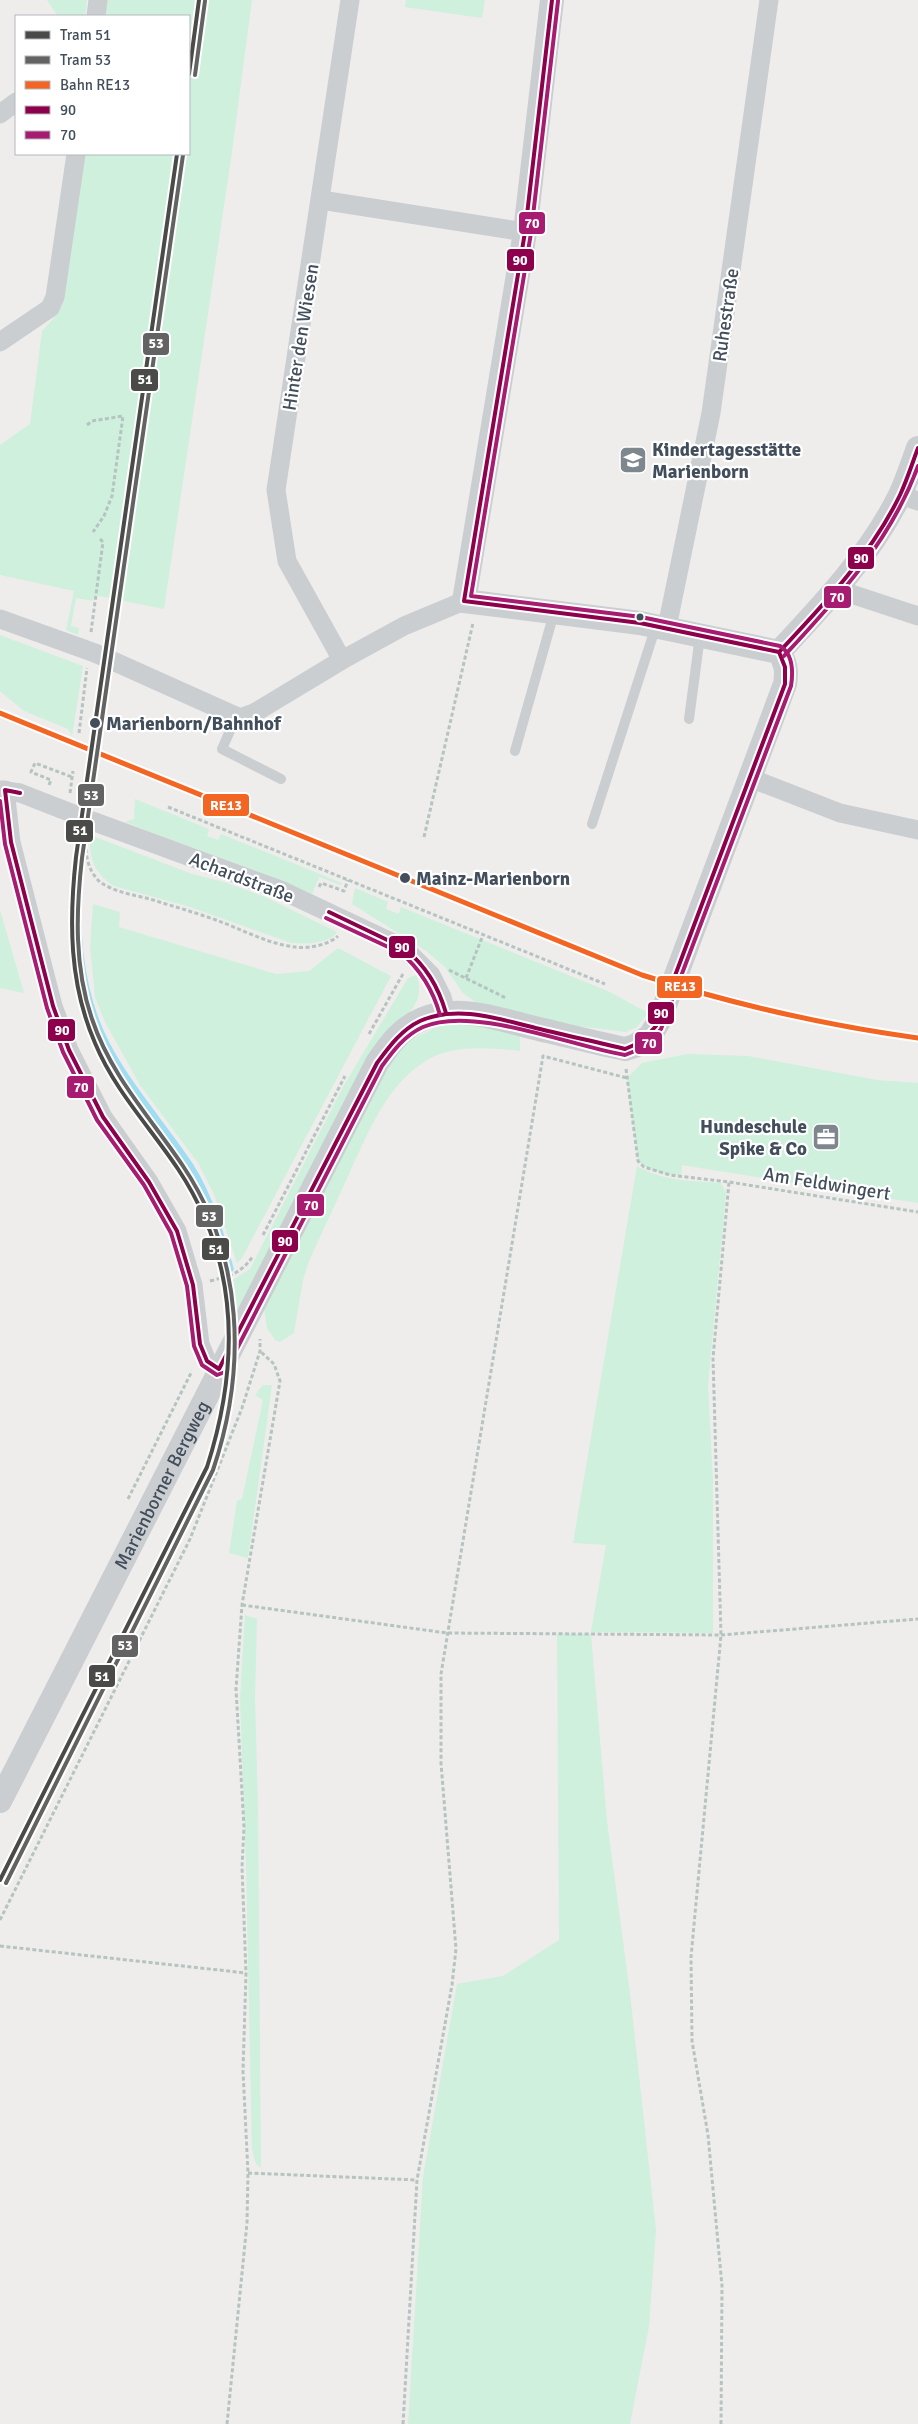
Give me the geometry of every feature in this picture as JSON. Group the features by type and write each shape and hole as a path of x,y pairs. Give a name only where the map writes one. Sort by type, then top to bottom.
{"street":[{"path":"96,15 98,0"},
{"name":"Hinter den Wiesen","path":"342,660 286,561 276,490 350,0"},
{"path":"471,602 525,232 552,0"},
{"name":"Ruhestraße","path":"661,626 711,413 769,0"},
{"path":"0,114 15,103"},
{"path":"0,342 50,308 55,297 76,155"},
{"path":"321,200 525,232"},
{"path":"779,652 836,589 878,531 909,498 918,448"},
{"path":"836,589 918,616"},
{"path":"0,619 88,658 236,717 248,716 342,660 404,626 471,602 661,626 779,652 785,661 787,672 785,684 659,1021 650,1036 635,1046 625,1048"},
{"path":"750,778 840,813 918,830"},
{"path":"2,790 11,842 53,1006 69,1050 103,1117 149,1182 177,1231 193,1285 200,1344 207,1361 219,1369"},
{"name":"Achardstraße","path":"2,790 65,803 91,826 283,891 404,948 413,954 434,980 446,1013"},
{"name":"Marienborner Bergweg","path":"0,1800 219,1369 377,1063 388,1046 422,1019 446,1013 477,1014 625,1048"}],"lane":[{"path":"515,751 554,612"},
{"path":"592,824 661,626"},
{"path":"689,719 700,634"},
{"path":"236,717 222,749 281,779"}],"path":[{"path":"87,425 92,421 123,416 112,496 104,516 93,532"},
{"path":"79,733 103,542 100,540"},
{"path":"424,837 471,602"},
{"path":"99,742 106,696"},
{"path":"48,788 51,780 31,772 35,763 72,777"},
{"path":"65,803 73,771"},
{"path":"90,804 94,780"},
{"path":"168,808 605,984"},
{"path":"91,826 86,853 92,872 100,881 118,890 192,912 296,948 332,941 349,921"},
{"path":"346,885 348,880"},
{"path":"466,978 484,935"},
{"path":"365,1042 413,954"},
{"name":"Am Feldwingert","path":"625,1048 638,1161 644,1167 670,1175 729,1182 918,1212"},
{"path":"403,2424 417,2180 452,1985 456,1949 440,1763 441,1674 543,1056 627,1078"},
{"path":"261,1239 345,1075"},
{"path":"721,2424 722,2286 708,2135 692,2041 691,1958 720,1635 713,1358 729,1182"},
{"path":"193,1285 234,1275 246,1266 257,1248"},
{"path":"0,1920 190,1540 242,1408 260,1351 256,1327 245,1319"},
{"path":"227,2424 247,2222 248,2174 243,2071 246,1973 242,1867 244,1827 236,1689 242,1605 280,1381 274,1364 260,1351"},
{"path":"242,1605 447,1633 720,1635 918,1619"},
{"path":"0,1946 246,1973"},
{"path":"248,2174 417,2180"}],"green space":[{"path":"47,0 87,0 85,15 57,15"},
{"path":"104,0 252,0 231,159 164,609 94,595 93,601 76,598 71,626 79,628 78,635 66,630 74,591 0,575 0,445 30,424 42,331 63,304 83,155 190,155 190,15 102,15"},
{"path":"406,0 485,0 482,18 405,7"},
{"path":"0,635 83,666 72,736 68,729 24,711 0,691"},
{"path":"135,799 209,829 207,836 218,840 221,834 342,883 341,885 319,877 312,894 125,822 134,819"},
{"path":"90,832 93,836 192,874 224,882 265,897 337,932 334,936 323,941 291,943 190,907 114,886 101,875 93,863 90,849"},
{"path":"355,888 388,902 386,909 399,914 401,907 610,992 648,1013 637,1027 626,1032 545,1022 478,1004 463,993 445,967 425,950 352,904"},
{"path":"93,904 120,912 119,927 276,974 309,971 338,948 391,976 242,1258 237,1263 214,1194 198,1163 140,1085 105,1022 95,997 90,947"},
{"path":"0,910 24,993 0,988"},
{"path":"416,975 419,986 417,1001 407,1015 235,1322 231,1281 250,1269 343,1087 408,978"},
{"path":"462,1023 520,1035 520,1051 472,1048 448,1051 427,1060 400,1083 389,1096 363,1142 309,1261 303,1280 294,1333 280,1342 275,1340 267,1328 264,1308 378,1076 410,1040 437,1027"},
{"path":"687,1054 748,1056 877,1080 918,1083 918,1203 682,1165 681,1175 658,1172 642,1165 638,1161 627,1078 642,1063"},
{"path":"637,1166 657,1175 689,1181 721,1183 726,1193 708,1385 713,1481 713,1633 591,1632 606,1545 573,1543"},
{"path":"263,1385 272,1385 248,1558 229,1553 237,1501 242,1499 263,1400 255,1395"},
{"path":"245,1615 257,1619 255,1698 258,1807 261,2168 256,2164 252,2149 246,1867 240,1699"},
{"path":"557,1634 591,1634 607,1821 630,1993 656,2230 649,2326 630,2424 408,2424 423,2177 457,1984 503,1976 559,1940"}],"waterway":[{"path":"83,858 79,905 81,953 84,977 97,1022 107,1044 126,1076 181,1151 198,1178 215,1216 231,1269"}],"tram line":[{"name":"51","path":"190,67 199,0"},
{"name":"53","path":"195,75 205,1"},
{"name":"51","path":"0,1880 207,1467 218,1428 229,1352 228,1314 223,1277 213,1240 198,1204 178,1169 123,1093 103,1060 86,1020 80,998 73,952 72,905 76,857 177,155"},
{"name":"53","path":"6,1883 213,1470 224,1432 231,1393 235,1353 234,1314 228,1276 218,1238 203,1201 183,1166 120,1078 100,1040 86,999 79,959 78,939 78,898 82,858 183,155"}],"rail line":[{"name":"RE13","path":"0,713 642,975 744,1004 813,1020 918,1038"}],"transit line":[{"name":"90","path":"20,793 5,790 11,842 53,1006 69,1050 103,1117 149,1182 177,1231 193,1285 200,1344 207,1361 219,1369 377,1063 396,1039 407,1029 420,1021 435,1016 450,1014 480,1015 625,1049 641,1042 656,1026 785,684 785,667 779,652 640,623 464,601 525,232 552,0"},
{"name":"70","path":"0,801 5,844 47,1008 63,1052 97,1120 144,1185 171,1233 187,1286 194,1346 202,1365 217,1375 225,1372 382,1066 395,1049 411,1034 423,1027 444,1022 468,1021 522,1029 625,1055 645,1047 661,1029 791,686 792,670 790,659 780,646 641,617 471,596 531,233 558,1"},
{"name":"90","path":"779,652 846,578 875,538 900,495 918,448"},
{"name":"70","path":"784,656 843,591 878,544 907,493 918,466"},
{"name":"90","path":"329,912 404,948 425,969 439,994 446,1013"},
{"name":"70","path":"326,918 401,953 415,966 425,981 434,997 440,1015"}],"place":[{"name":"Kindertagesstätte Marienborn","path":"633,460"},
{"name":"Marienborn/Bahnhof","path":"95,723"},
{"name":"Mainz-Marienborn","path":"405,878"},
{"name":"Hundeschule Spike & Co","path":"826,1137"}]}
